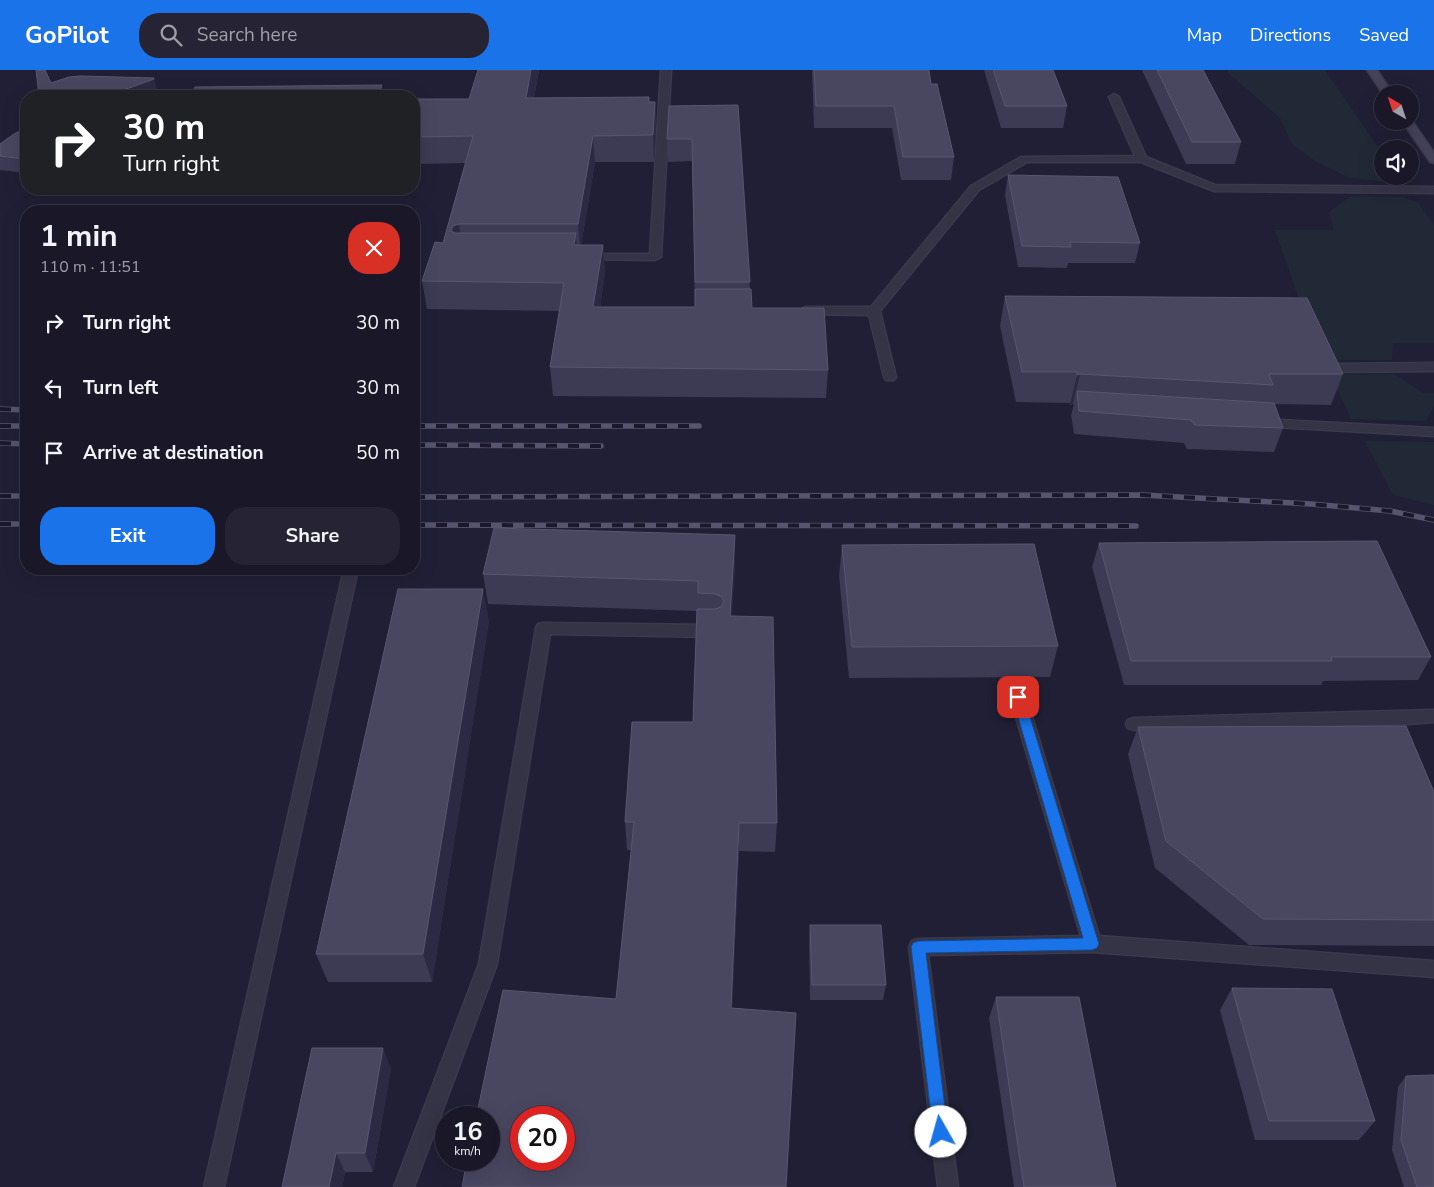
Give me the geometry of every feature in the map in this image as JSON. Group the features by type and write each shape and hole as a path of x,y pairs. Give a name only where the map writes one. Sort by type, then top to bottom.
{"main road":[{"path":"1372,70 1382,85"},
{"path":"1413,130 1434,160"}],"lane":[{"path":"569,257 655,257 666,70"},
{"path":"1114,97 1142,159"},
{"path":"874,311 975,188 1025,159 1142,159 1214,188 1434,190"},
{"path":"797,311 874,311"},
{"path":"874,311 890,376"},
{"path":"1330,368 1434,366"},
{"path":"1248,422 1434,432"},
{"path":"214,1187 351,575"},
{"path":"404,1187 488,964 543,628 714,631"},
{"path":"1018,697 1092,944"},
{"path":"1134,724 1434,716"},
{"path":"948,1187 918,947 1092,944 1434,969"}],"shaded area":[{"path":"1228,70 1325,70 1374,141 1374,181 1350,178 1315,161 1292,144 1280,118 1227,72"},
{"path":"1351,196 1403,197 1418,203 1434,225 1434,343 1393,343 1392,360 1320,360 1275,230 1334,230 1329,212"},
{"path":"1394,374 1423,393 1434,393 1434,406 1426,421 1351,419 1331,375"},
{"path":"1365,441 1434,442 1434,505 1393,495"}],"building":[{"path":"36,70 45,70 51,83 69,77 81,76 154,78 124,90 38,90"},
{"path":"478,70 531,70 526,98 649,97 649,102 655,102 653,135 593,136 578,224 459,224 453,226 451,231 455,233 576,233 574,245 603,245 593,307 695,307 695,289 751,289 752,308 824,308 828,370 550,367 564,283 422,281 435,242 443,243 473,136 420,137 420,99 469,99"},
{"path":"814,70 929,70 931,84 937,84 954,157 903,157 894,106 816,106"},
{"path":"993,70 1053,70 1067,106 1005,106"},
{"path":"1157,70 1203,70 1241,142 1192,142"},
{"path":"382,85 380,90 193,90 195,87"},
{"path":"738,105 750,282 695,282 692,139 667,139 669,106"},
{"path":"20,131 20,158 0,156 0,144"},
{"path":"1008,175 1118,177 1140,243 1070,242 1071,247 1022,246"},
{"path":"1005,296 1307,298 1343,374 1269,374 1273,385 1077,375 1077,372 1022,372"},
{"path":"1077,391 1274,403 1283,428 1195,425 1191,420 1079,411"},
{"path":"494,528 735,535 730,616 773,617 777,823 739,823 731,1008 796,1013 786,1187 462,1187 465,1171 500,1171 500,1106 479,1106 503,990 616,999 634,822 625,822 632,722 693,722 697,609 715,609 721,607 724,601 721,596 715,594 698,593 698,581 483,574"},
{"path":"1377,541 1431,657 1331,657 1332,661 1131,661 1099,543"},
{"path":"1034,544 1058,646 852,647 842,545"},
{"path":"398,589 483,589 423,954 316,954"},
{"path":"1406,726 1434,792 1434,920 1263,919 1166,841 1138,727"},
{"path":"810,925 881,925 886,985 812,985"},
{"path":"1232,988 1332,989 1375,1121 1269,1121"},
{"path":"996,997 1079,997 1116,1187 1024,1187"},
{"path":"312,1048 383,1048 365,1153 336,1153 329,1187 282,1187"},
{"path":"1434,1075 1434,1187 1417,1187 1401,1140 1406,1076"}],"railway":[{"path":"0,409 20,410"},
{"path":"0,426 20,426"},
{"path":"420,426 699,426"},
{"path":"0,443 20,444"},
{"path":"420,445 601,446"},
{"path":"420,497 1142,495 1311,504 1390,511 1434,520"},
{"path":"0,496 20,496"},
{"path":"0,524 20,524"},
{"path":"420,525 1136,526"}],"route":[{"path":"941,1132 918,947 1092,944 1018,697"}]}
